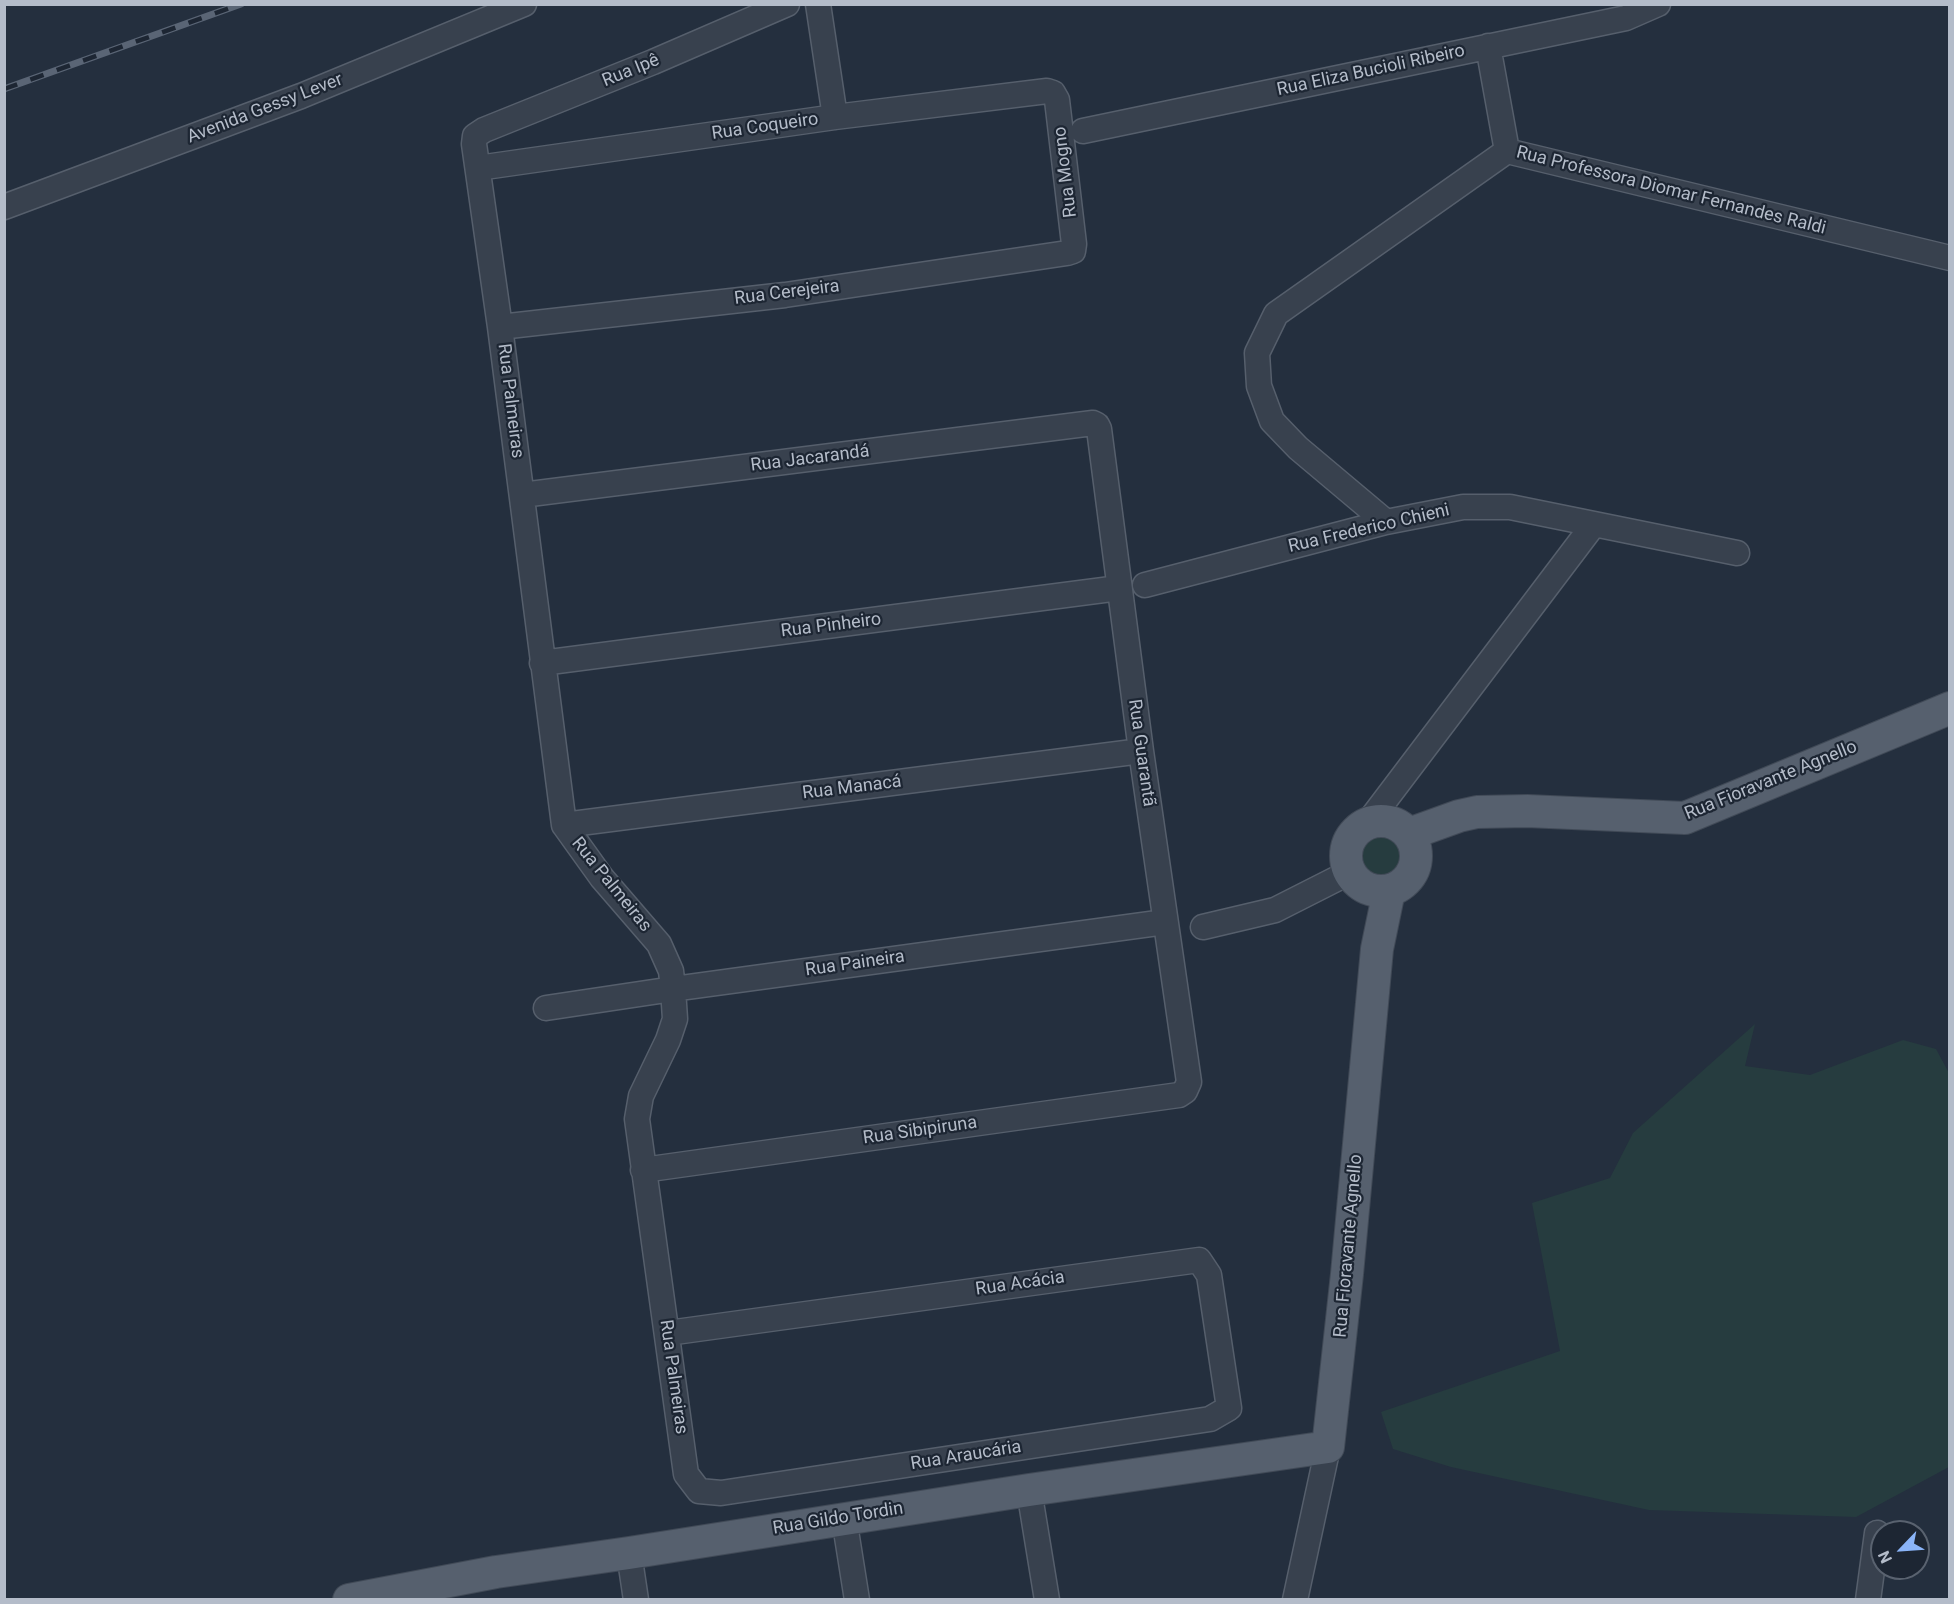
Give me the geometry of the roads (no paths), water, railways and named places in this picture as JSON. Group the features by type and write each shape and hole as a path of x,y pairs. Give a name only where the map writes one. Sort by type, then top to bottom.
{"main road":[{"name":"Rua Fioravante Agnello","path":"1409,834 1477,812 1527,811 1685,818 1950,708"},
{"path":"1378,821 1390,822 1400,826 1409,834 1415,844 1417,856 1415,868 1409,879 1400,886 1389,891 1366,888 1350,872 1346,861 1350,839 1367,824 1378,821"},
{"name":"Rua Fioravante Agnello","path":"1328,1447 1347,1274 1377,949 1389,891"},
{"name":"Rua Gildo Tordin","path":"349,1599 496,1572 1029,1490 1328,1447"}],"street":[{"name":"Avenida Gessy Lever","path":"4,207 301,96 524,4"},
{"name":"Rua Ipê","path":"475,136 484,130 653,62 787,4"},
{"path":"818,4 835,117"},
{"name":"Rua Eliza Bucioli Ribeiro","path":"1083,131 1626,18 1658,4"},
{"path":"1488,46 1507,151"},
{"name":"Rua Coqueiro","path":"478,168 835,117 1053,93"},
{"name":"Rua Mogno","path":"1053,93 1057,100 1073,232 1072,251"},
{"name":"Rua Palmeiras","path":"475,136 474,144 564,825 602,878 659,944 670,971 675,1019 668,1040 641,1096 637,1119 686,1474 699,1491 721,1493"},
{"name":"Rua Professora Diomar Fernandes Raldi","path":"1386,522 1298,448 1272,421 1259,386 1257,353 1276,314 1507,151 1950,258"},
{"name":"Rua Cerejeira","path":"500,327 785,295 1067,254 1072,251"},
{"name":"Rua Jacarandá","path":"522,495 1093,423 1097,425"},
{"name":"Rua Guarantã","path":"1097,425 1189,1082"},
{"name":"Rua Frederico Chieni","path":"1145,585 1386,522 1463,507 1510,507 1737,553"},
{"path":"1367,824 1594,524"},
{"name":"Rua Pinheiro","path":"542,663 1119,588"},
{"name":"Rua Manacá","path":"564,825 1141,751"},
{"path":"1203,927 1275,910 1350,872"},
{"name":"Rua Paineira","path":"546,1008 1165,922"},
{"name":"Rua Sibipiruna","path":"643,1170 1179,1095 1185,1091 1189,1082"},
{"name":"Rua Acácia","path":"668,1333 1199,1260 1209,1275 1229,1408 1210,1419"},
{"name":"Rua Araucária","path":"721,1493 1210,1419"},
{"name":"Rua Fioravante Agnello","path":"1295,1599 1328,1447"},
{"path":"1029,1490 1047,1599"},
{"path":"844,1518 856,1599"},
{"path":"629,1553 636,1599"},
{"path":"1868,1599 1871,1580"}],"railway":[{"path":"4,89 241,4"}]}
